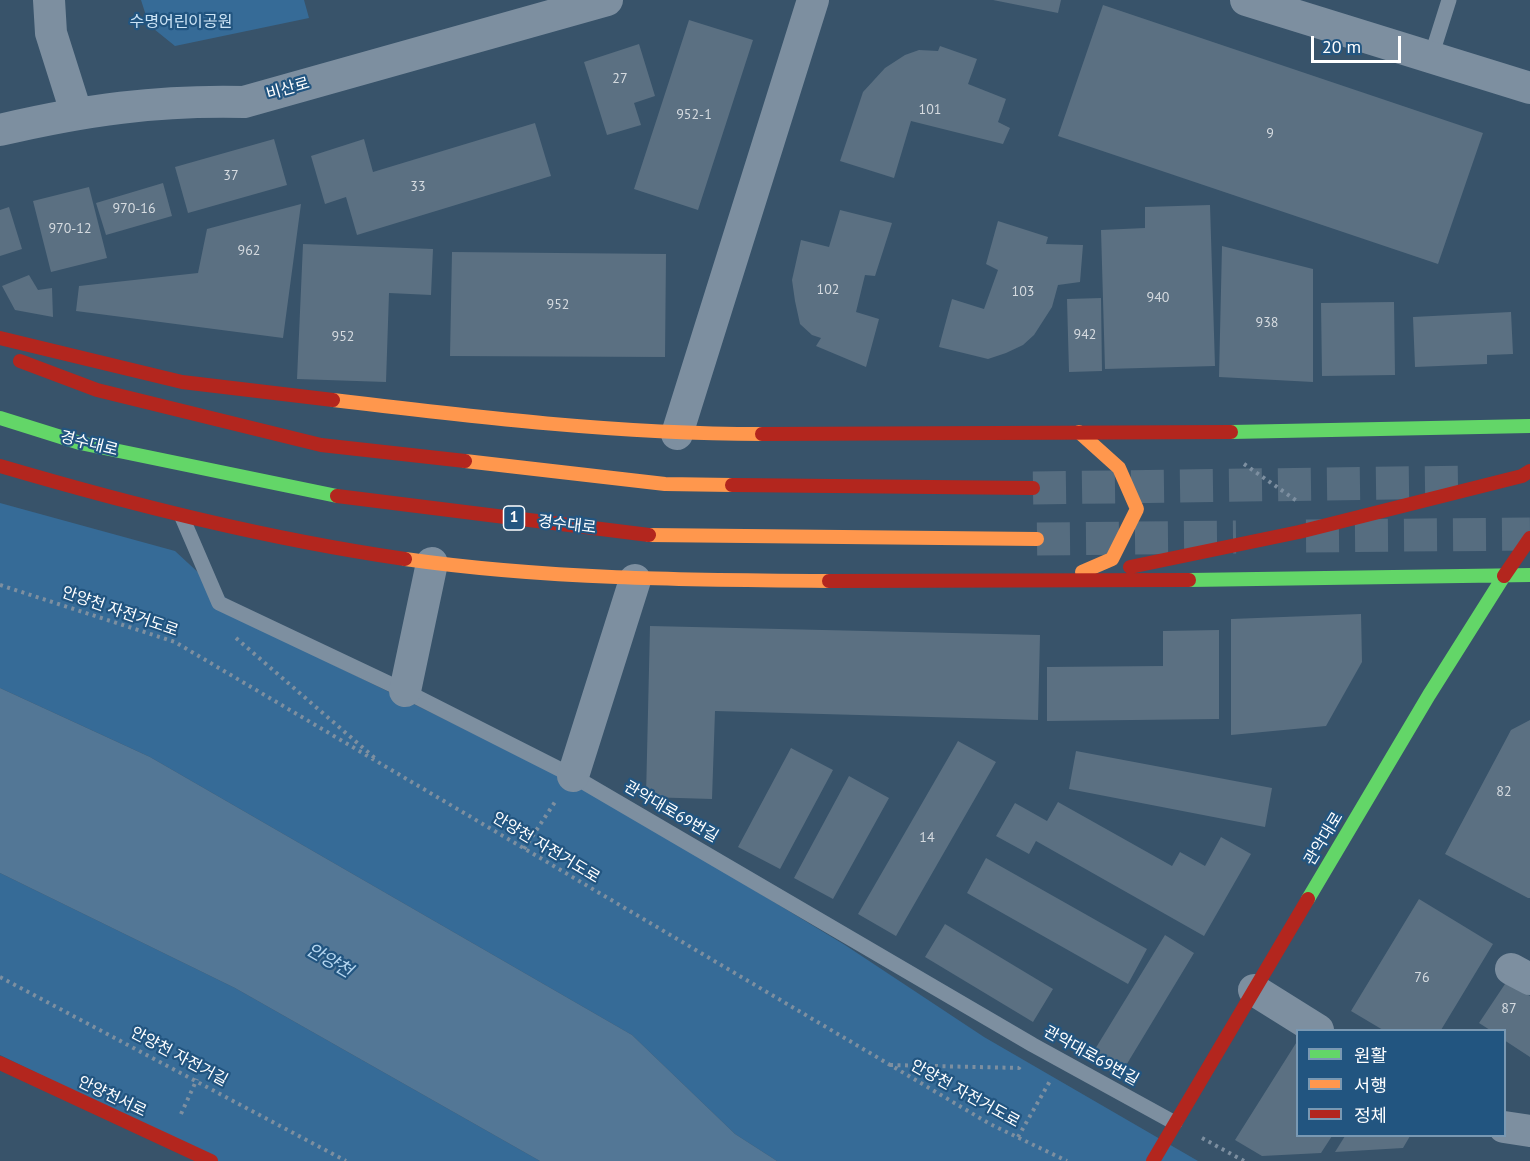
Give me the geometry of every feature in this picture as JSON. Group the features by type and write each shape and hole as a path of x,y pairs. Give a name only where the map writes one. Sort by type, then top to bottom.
{"main road":[{"path":"0,338 182,382 466,416 676,434 1229,432 1530,426"},
{"path":"11,358 98,390 321,445 665,484 1033,488"},
{"name":"경수대로","path":"0,418 80,443 317,494 650,535 1037,539"},
{"path":"1061,582 1112,559 1137,509 1119,468 1079,432"},
{"path":"0,466 182,516 308,543 432,563 635,580 1061,582 1530,575"},
{"path":"1061,582 1299,532 1522,476 1530,471"},
{"name":"관악대로","path":"1153,1161 1434,686 1530,538"},
{"path":"1504,576 1530,561"},
{"name":"안양천서로","path":"0,1063 211,1161"}],"street":[{"path":"0,130 76,112 51,33 49,0"},
{"name":"비산로","path":"76,112 183,100 244,102 607,0"},
{"path":"676,434 813,0"},
{"path":"1246,0 1530,88"},
{"path":"405,691 432,563"},
{"path":"573,776 635,580"},
{"path":"1254,990 1316,1029"},
{"path":"1506,1127 1530,1131"}],"lane":[{"path":"1431,57 1449,0"},
{"path":"182,516 219,603"},
{"name":"관악대로69번길","path":"219,603 405,691 573,776 1033,1045 1174,1124"}],"path":[{"path":"1237,459 1298,501"},
{"name":"안양천 자전거도로","path":"0,585 175,642 990,1124 1067,1161"},
{"path":"219,603 236,638 386,767"},
{"path":"525,849 573,776"},
{"name":"안양천 자전거길","path":"0,976 346,1161"},
{"path":"890,1065 1019,1068 1033,1045"},
{"path":"1018,1137 1062,1061"},
{"path":"1174,1124 1244,1161"}],"green space":[{"name":"수명어린이공원","path":"141,0 304,0 309,18 175,46 149,25"},
{"path":"0,503 175,551 228,600 330,663 587,789 845,945 984,1037 1198,1161 777,1161 735,1134 632,1035 150,757 0,688"},
{"path":"0,873 235,988 540,1161 217,1161 0,1055"}],"water":[{"name":"안양천","path":"0,688 150,757 632,1035 735,1134 777,1161 540,1161 235,988 0,873"}],"building":[{"path":"993,0 1061,0 1058,13"},
{"path":"1103,5 1483,133 1438,264 1058,136"},
{"path":"689,20 753,40 698,210 634,189"},
{"path":"639,44 655,96 634,103 641,125 607,135 584,62"},
{"path":"940,46 977,59 968,84 1006,99 998,122 1010,128 1003,144 911,121 894,178 840,161 863,92 885,68 905,55 919,50 938,51"},
{"path":"535,123 551,176 357,235 346,197 325,204 311,156 364,139 373,172"},
{"path":"274,139 287,185 188,213 175,167"},
{"path":"163,183 172,216 106,235 96,203"},
{"path":"89,187 107,258 51,272 33,201"},
{"path":"301,204 283,338 76,311 79,286 198,273 207,229"},
{"path":"1210,205 1215,366 1105,369 1101,230 1145,228 1145,207"},
{"path":"9,207 22,249 0,256 0,210"},
{"path":"840,210 892,223 875,276 865,275 856,312 879,319 866,367 816,346 821,338 812,335 800,324 795,301 792,280 801,240 829,247"},
{"path":"998,221 1048,237 1046,244 1083,245 1080,282 1058,285 1052,307 1034,335 1023,345 1006,353 988,359 939,347 952,299 984,309 998,270 986,264"},
{"path":"303,244 433,249 431,295 389,293 386,382 297,379"},
{"path":"1222,246 1313,269 1313,382 1219,377"},
{"path":"452,252 666,254 665,357 450,356"},
{"path":"29,275 38,290 52,288 53,317 15,310 2,286"},
{"path":"1101,298 1102,371 1069,372 1067,299"},
{"path":"1394,302 1395,375 1322,376 1321,303"},
{"path":"1511,312 1513,354 1487,355 1487,364 1415,367 1413,317"},
{"path":"1361,614 1362,662 1326,726 1231,735 1231,619"},
{"path":"650,626 1040,635 1038,720 715,711 712,799 646,797"},
{"path":"1219,630 1219,719 1047,721 1047,667 1163,666 1163,631"},
{"path":"1530,720 1530,898 1528,898 1445,854 1511,730"},
{"path":"958,741 996,762 896,936 858,914"},
{"path":"791,748 833,770 780,869 738,847"},
{"path":"1076,751 1272,788 1265,827 1069,789"},
{"path":"849,776 889,798 833,899 794,878"},
{"path":"1058,802 1172,866 1180,852 1205,866 1221,837 1251,854 1204,936 1036,841 1029,854 996,836 1015,803 1047,821"},
{"path":"986,858 1147,949 1128,984 967,893"},
{"path":"1419,899 1493,944 1442,1029 1381,1029 1351,1011"},
{"path":"945,924 1053,989 1033,1022 925,957"},
{"path":"1165,935 1194,953 1119,1077 1089,1059"},
{"path":"1507,981 1530,996 1530,1057 1506,1041 1506,1029 1488,1029 1479,1023"},
{"path":"1296,1043 1296,1137 1331,1137 1321,1153 1262,1156 1235,1140"},
{"path":"1344,1137 1409,1137 1403,1148 1335,1152"}],"tunnel":[{"path":"1033,488 1471,482"},
{"path":"1306,536 1530,534"},
{"path":"1037,539 1236,537"}],"traffic: fast":[{"path":"0,418 80,443 337,496"},
{"path":"1231,432 1530,426"},
{"path":"1189,580 1530,575"},
{"path":"1308,899 1429,695 1504,576"}],"traffic: slow":[{"path":"333,400 600,428 762,434"},
{"path":"1079,432 1119,468 1137,509 1112,559 1082,572"},
{"path":"465,461 665,484 732,485"},
{"path":"649,535 1037,539"},
{"path":"405,559 510,571 563,574 669,579 829,581"}],"traffic: jam":[{"path":"0,338 182,382 333,400"},
{"path":"20,361 97,390 321,445 465,461"},
{"path":"762,434 1231,432"},
{"path":"0,466 201,520 302,542 405,559"},
{"path":"1130,567 1299,532 1522,476 1530,471"},
{"path":"732,485 1033,488"},
{"path":"337,496 649,535"},
{"path":"1504,576 1530,538"},
{"path":"829,581 1189,580"},
{"path":"1153,1161 1308,899"},
{"path":"0,1063 211,1161"}]}
